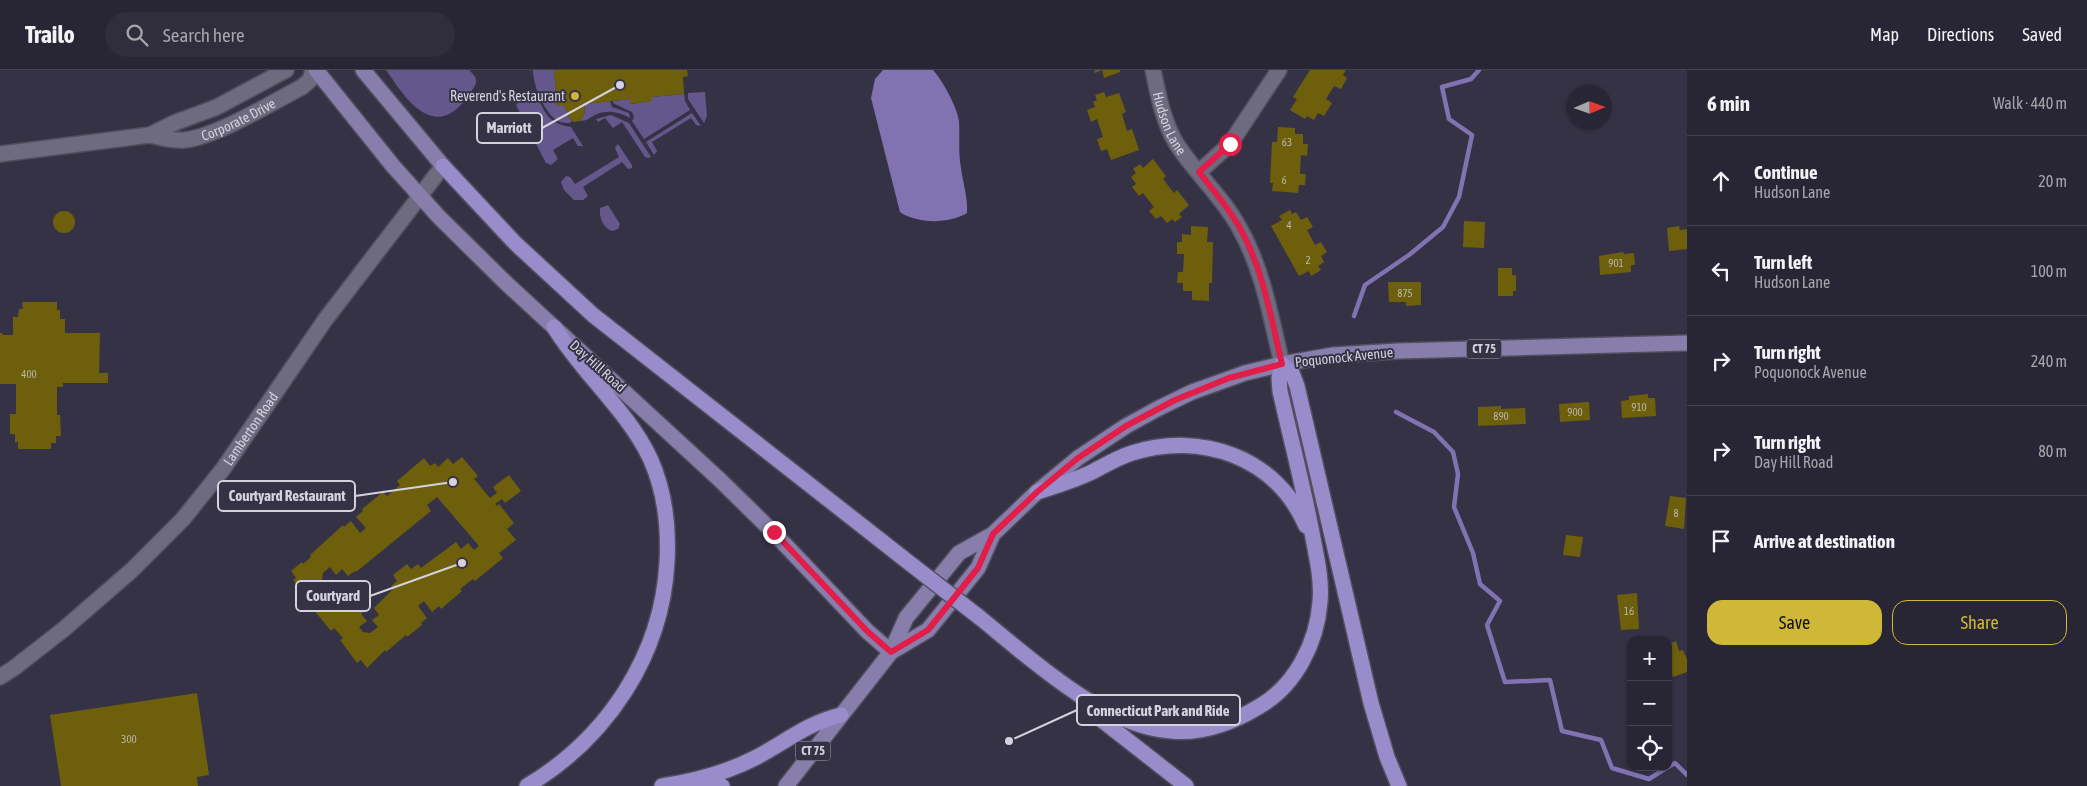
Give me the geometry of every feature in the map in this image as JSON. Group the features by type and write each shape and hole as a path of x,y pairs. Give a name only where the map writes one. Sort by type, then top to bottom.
{"highway":[{"path":"443,166 515,243 593,315 1065,685 1091,711 1186,786"},
{"path":"526,786 561,762 588,739 611,712 632,682 645,656 656,623 665,584 667,561 666,514 650,459 631,427 577,361 554,327"},
{"path":"1065,685 1115,715 1163,731 1182,732 1225,724 1245,716 1281,690 1300,666 1317,624 1320,601 1320,576 1308,511 1280,391 1279,378 1282,364"},
{"path":"1282,364 1292,374 1297,386 1371,703 1387,757 1399,786"},
{"path":"1037,492 1077,478 1142,450 1180,444 1206,446 1246,461 1280,487 1300,513 1316,551"},
{"path":"662,786 687,782 750,760 805,728 841,715"},
{"path":"687,782 722,786"}],"main road":[{"name":"Day Hill Road","path":"315,70 420,197 476,254 720,480 774,532 867,631 891,652"},
{"path":"363,70 443,166"},
{"name":"Poquonock Avenue","path":"786,786 891,652 906,618 959,553 993,534 1037,492 1095,446 1151,412 1211,385 1245,373 1333,355 1368,352 1687,343"},
{"name":"Poquonock Avenue","path":"891,652 928,630 978,568 993,534"}],"street":[{"name":"Corporate Drive","path":"150,136 174,123 217,107 286,70"},
{"name":"Corporate Drive","path":"0,154 150,136 180,140 206,134 302,87 310,80 315,70"},
{"name":"Hudson Lane","path":"1152,70 1165,117 1175,141 1230,212 1248,245 1263,290 1282,364"},
{"name":"Hudson Lane","path":"1199,172 1230,144 1279,70"},
{"name":"Lamberton Road","path":"0,677 64,629 132,570 183,519 223,468 324,320 443,166"}],"shaded area":[{"path":"386,70 469,70 476,78 476,83 458,108 448,115 436,117 422,112 410,102"},
{"path":"533,70 554,70 557,106 565,106 568,116 572,121 570,123 557,120 546,109 537,89"},
{"path":"883,70 933,70 953,102 959,121 960,157 967,207 967,213 960,217 933,221 915,219 900,212 871,98 875,79"},
{"path":"531,90 549,118 561,125 571,127 583,146 578,146 573,138 553,150 558,159 551,165 546,163 516,105"},
{"path":"705,92 707,116 704,123 688,99 688,93"},
{"path":"684,94 685,101 690,110 644,139 632,121 634,117 632,112 613,103 613,101 630,99 631,104 651,101 651,97"},
{"path":"610,101 612,107 629,113 630,118 622,114 608,112 599,113 580,121 584,115 585,104"},
{"path":"692,113 701,126 696,125 691,118 652,142 657,151 654,155 646,142"},
{"path":"611,115 629,123 651,157 645,157 622,122 613,128 605,118 598,122 596,119"},
{"path":"618,144 632,165 632,168 628,169 622,162 583,187 588,196 583,200 574,200 564,190 561,182 566,176 570,177 575,184 619,157 615,148"},
{"path":"608,205 620,224 618,229 612,231 604,225 600,215 600,208"}],"building":[{"path":"554,70 687,70 688,76 683,77 684,94 651,97 652,101 630,104 630,99 585,104 584,115 580,121 573,122 568,116 565,106 557,106"},
{"path":"1102,70 1120,70 1120,72 1104,78"},
{"path":"1310,70 1346,70 1343,75 1347,78 1341,89 1334,86 1326,99 1332,103 1324,116 1318,113 1314,120 1307,116 1305,119 1290,110 1297,99 1293,97"},
{"path":"1104,92 1106,97 1119,93 1126,112 1122,114 1127,131 1132,129 1139,150 1111,160 1107,149 1101,151 1097,139 1103,137 1097,119 1091,122 1087,110 1095,107 1093,102 1097,100 1095,95"},
{"path":"1278,127 1295,128 1295,134 1303,134 1303,144 1308,144 1307,156 1301,155 1300,174 1306,174 1305,185 1299,185 1298,193 1272,191 1273,183 1270,183 1272,142 1277,142"},
{"path":"1153,159 1166,176 1163,179 1174,193 1177,190 1189,205 1179,214 1182,217 1175,222 1172,219 1167,223 1161,216 1156,219 1149,211 1154,207 1143,193 1139,196 1132,187 1136,184 1131,177 1136,173 1133,169 1140,164 1143,168"},
{"path":"1290,210 1292,214 1296,212 1301,220 1307,217 1313,227 1307,230 1315,245 1321,242 1327,252 1321,256 1324,262 1318,266 1321,270 1311,276 1309,271 1299,276 1271,226 1282,220 1279,216"},
{"path":"64,211 72,214 75,222 72,230 64,233 56,230 53,222 56,214"},
{"path":"1464,221 1485,222 1484,248 1463,247"},
{"path":"1191,226 1208,227 1207,242 1213,242 1212,283 1209,283 1209,301 1192,300 1192,291 1183,291 1183,283 1177,283 1178,272 1183,272 1184,254 1177,254 1177,242 1182,242 1182,234 1191,235"},
{"path":"1679,226 1680,230 1687,229 1687,249 1669,251 1667,228"},
{"path":"1623,252 1624,254 1634,253 1635,265 1631,265 1631,272 1600,275 1599,256"},
{"path":"1498,268 1512,268 1512,275 1516,275 1516,291 1513,291 1513,296 1498,296"},
{"path":"1388,282 1421,282 1421,305 1406,306 1406,302 1389,302"},
{"path":"22,302 57,302 57,310 60,310 60,319 65,319 65,333 100,333 99,373 108,373 108,383 63,383 63,387 57,387 57,415 60,415 61,436 56,436 56,443 51,443 51,449 18,449 18,442 15,442 15,434 10,434 10,414 16,414 16,384 0,384 0,333 3,335 13,335 13,317 18,317 19,309 23,309"},
{"path":"1648,394 1648,398 1655,398 1656,416 1622,418 1621,401 1629,400 1629,396"},
{"path":"1589,402 1590,420 1560,422 1559,404"},
{"path":"1501,406 1501,409 1525,408 1526,424 1478,426 1478,407"},
{"path":"462,457 478,476 474,479 490,498 497,493 493,487 509,475 521,491 505,503 502,499 495,504 497,506 499,504 514,523 507,529 516,540 499,553 503,558 475,581 473,579 460,589 462,591 441,609 439,606 432,612 424,601 418,606 427,618 421,623 422,625 407,637 406,635 386,652 385,650 367,668 361,660 357,663 340,640 343,638 334,628 331,631 313,609 316,606 293,580 296,578 291,571 311,557 310,555 343,525 344,527 351,521 360,533 366,528 356,517 363,511 362,509 383,492 387,496 400,485 397,481 424,458 430,466 435,463 438,467 448,458 453,464","holes":["437,497 479,546 474,550 468,543 461,549 456,542 421,568 418,564 411,569 407,564 393,575 397,581 391,586 393,589 374,608 379,615 372,620 378,627 370,633 363,632 359,627 367,621 361,614 368,609 346,581 339,587 333,579 326,585 322,580 323,573 330,567 336,575 342,569 348,576 356,572 431,511 427,505"]},
{"path":"1670,496 1686,498 1684,529 1665,526"},
{"path":"1566,535 1583,537 1580,557 1563,555"},
{"path":"1637,593 1639,629 1621,630 1617,595"},
{"path":"1676,641 1679,651 1683,650 1687,659 1687,672 1673,677 1672,675 1672,642"},
{"path":"197,693 209,775 197,777 198,786 61,786 50,715"}],"waterway":[{"path":"1354,316 1365,285 1409,255 1443,227 1459,197 1472,135 1449,119 1442,87 1471,79 1479,70"},
{"path":"1396,412 1434,432 1453,452 1458,474 1454,507 1473,553 1480,584 1500,601 1487,625 1505,682 1550,680 1562,731 1601,740 1612,768 1649,779 1662,771"},
{"path":"1672,765 1675,763 1687,775"}],"place":[{"name":"Marriott","path":"620,85"},
{"name":"Reverend's Restaurant","path":"575,96"},
{"name":"Courtyard Restaurant","path":"453,482"},
{"name":"Courtyard","path":"462,563"},
{"name":"Connecticut Park and Ride","path":"1009,741"}],"route":[{"path":"774,532 867,631 891,652 928,630 978,568 993,534 1037,492 1078,458 1126,426 1175,400 1229,378 1282,364 1268,305 1248,245 1230,212 1199,172 1230,144"}]}
